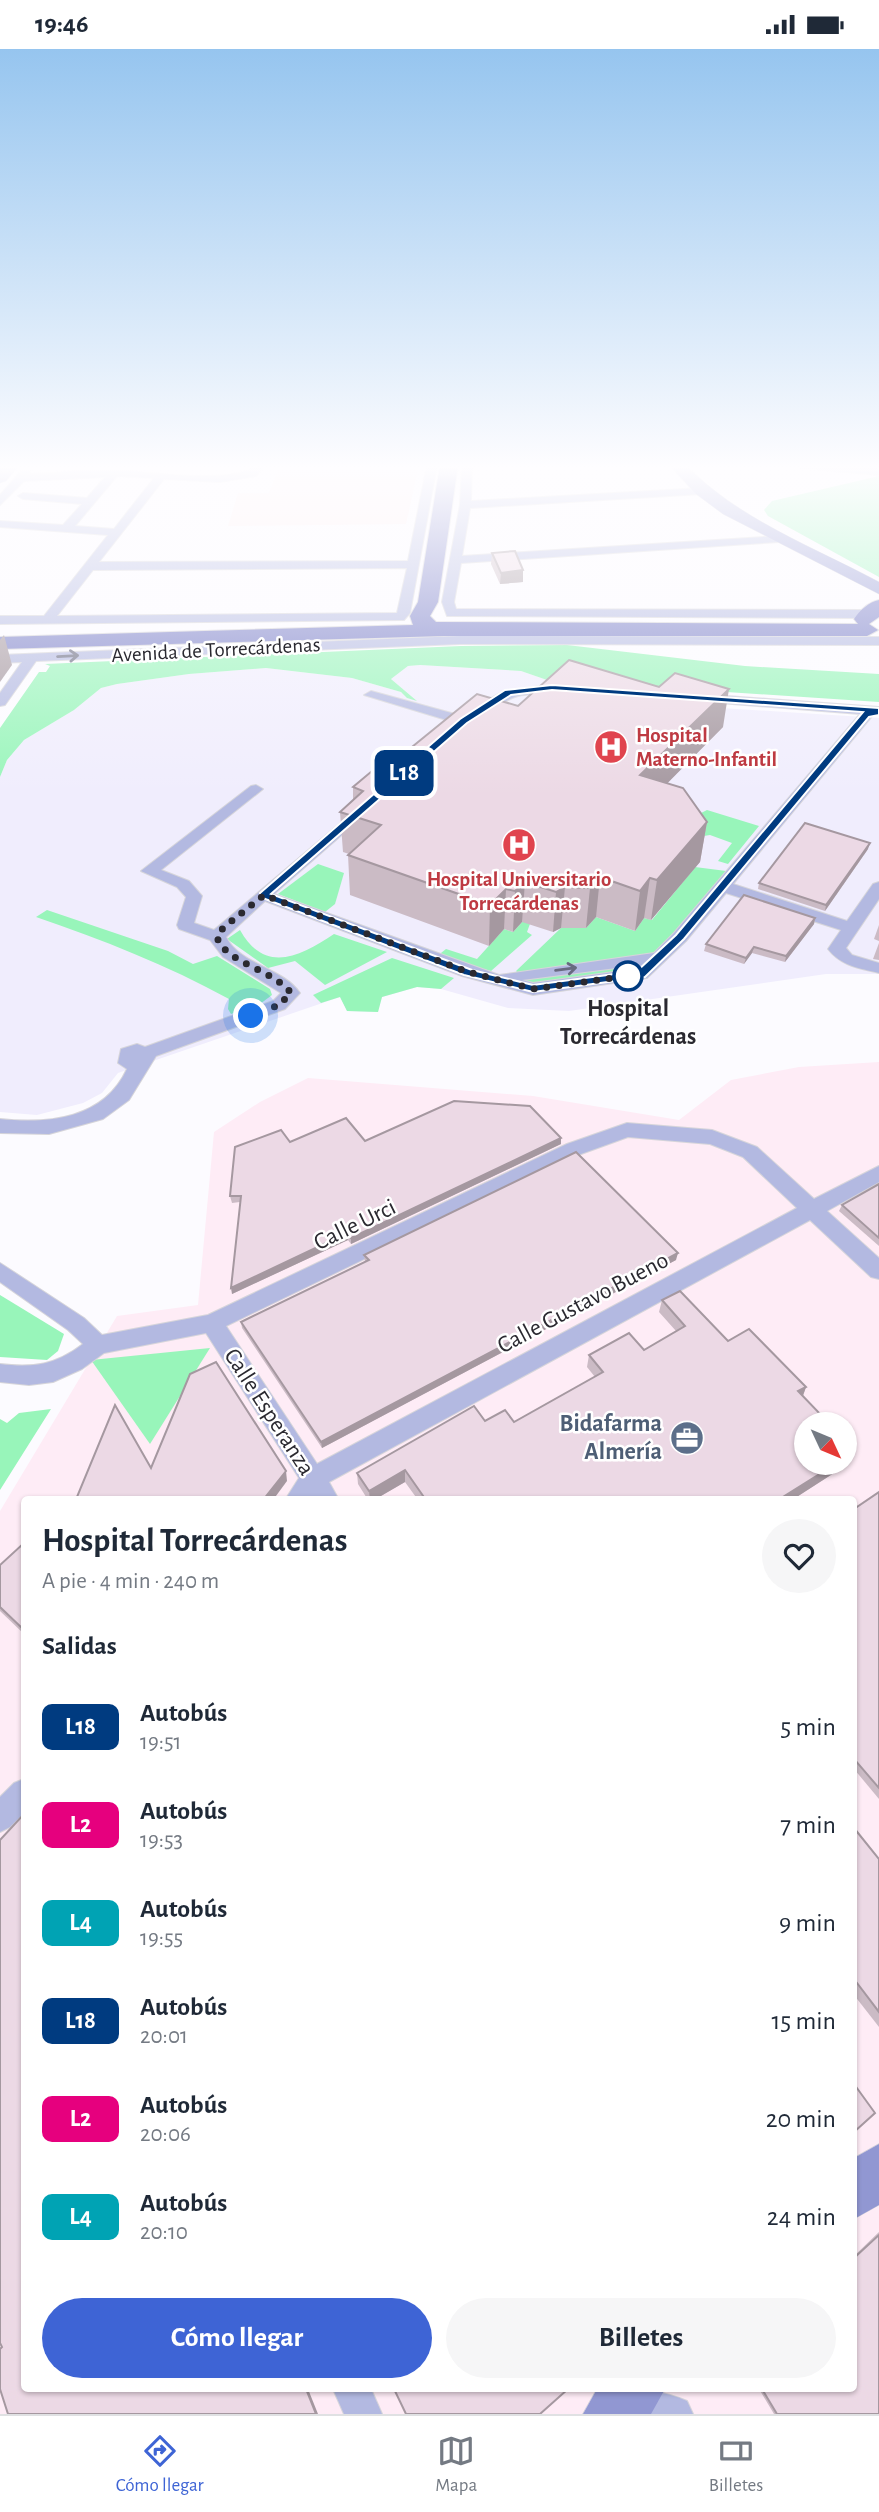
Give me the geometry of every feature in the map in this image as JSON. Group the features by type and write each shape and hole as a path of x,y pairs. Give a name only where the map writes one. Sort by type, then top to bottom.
{"main road":[{"path":"425,622 432,575"},
{"path":"425,622 874,614"},
{"path":"425,622 471,619 840,622 874,614"},
{"name":"Avenida de Torrecárdenas","path":"0,634 369,626 425,622"},
{"name":"Avenida de Torrecárdenas","path":"0,643 425,622"}],"street":[{"path":"48,619 81,575"},
{"path":"415,575 425,622"},
{"path":"453,575 448,607 450,613 471,619"},
{"path":"825,575 874,614"},
{"name":"Avenida de Torrecárdenas","path":"0,620 425,622"},
{"name":"Avenida de Torrecárdenas","path":"0,659 425,622"},
{"path":"0,702 32,658"},
{"path":"446,736 463,721 509,692 528,688 575,689"},
{"path":"370,695 463,721"},
{"path":"425,711 438,695"},
{"path":"687,698 875,713"},
{"path":"264,895 468,972 499,978 660,957 875,713"},
{"path":"217,937 185,925 194,896 190,888 149,871 256,789"},
{"path":"0,1126 50,1128 105,1109 132,1081 141,1059 279,1005 291,993 274,978 228,952 219,945 217,937 223,928 370,802"},
{"path":"722,886 852,928"},
{"path":"879,887 838,953 845,959 879,968"},
{"name":"Calle Urci","path":"98,1345 212,1323 574,1149 627,1130 712,1137 750,1152 813,1210"},
{"name":"Calle Gustavo Bueno","path":"312,1479 879,1173"},
{"path":"813,1210 879,1271"},
{"path":"0,1271 76,1324 98,1345 69,1368 49,1375 0,1373"},
{"name":"Calle Esperanza","path":"212,1323 324,1496"},
{"path":"301,1496 312,1479"},
{"path":"0,1817 21,1796"},
{"path":"857,2190 879,2170"},
{"path":"353,2392 363,2414"}],"shaded area":[{"path":"408,666 521,671 547,680 566,698 879,718 879,974 826,974 569,1011 508,1008 441,989 417,987 382,997 378,1012 347,1011 340,997 118,1073 102,1093 83,1103 37,1115 0,1112 0,777 7,760 24,740 74,710 101,688 117,684 189,674 266,668 352,678 401,692 407,698 416,700 391,679"},
{"path":"879,1062 879,2414 0,2414 0,1511 117,1316 198,1305 214,1132 260,1102 308,1078 533,1096 679,1120 731,1080 799,1067"}],"green space":[{"path":"567,645 745,666 879,674 879,702 547,680 521,671 420,665 408,666 391,679 417,701 407,698 401,692 352,678 266,668 189,674 101,688 74,710 24,740 7,760 0,777 0,728 39,672 46,672 50,666 45,664 461,646"},
{"path":"707,810 759,826 728,864 718,861 732,843 710,835 685,839 695,816"},
{"path":"318,864 344,873 335,904 325,912 278,894"},
{"path":"695,867 734,872 641,974 533,989 516,971 561,928 586,928 596,917 635,931 644,918 652,920"},
{"path":"47,910 168,951 193,964 217,956 270,989 272,995 260,1004 231,1014 228,1009 229,999 182,975 36,917"},
{"path":"525,919 531,921 527,932 532,935 491,971 436,957 446,949 477,959 504,929 513,932"},
{"path":"240,930 250,944 261,953 272,957 296,954 334,934 387,952 325,985 295,961 268,968 227,939"},
{"path":"392,958 454,978 441,989 417,987 382,997 378,1012 347,1011 340,997 321,1003 313,995"},
{"path":"0,1295 64,1334 58,1351 47,1360 0,1357"},
{"path":"210,1348 150,1444 91,1360"},
{"path":"51,1409 0,1490 0,1419 7,1423 19,1413"}],"building":[{"path":"569,660 659,687 675,673 729,689 640,775 683,788 707,822 657,880 650,878 640,891 600,877 590,888 565,887 556,892 525,882 515,891 506,889 490,905 348,855 381,825 340,812 363,791 353,787 372,771 380,773 477,694 518,706"},
{"path":"805,823 870,843 826,905 759,883"},
{"path":"744,895 815,918 786,956 754,947 746,958 706,944"},
{"path":"454,1101 530,1106 561,1138 351,1238 347,1233 231,1288 241,1196 230,1196 235,1147 281,1130 290,1142 346,1118 365,1141"},
{"path":"576,1152 678,1253 321,1442 241,1322 369,1260 364,1255"},
{"path":"879,1184 879,1238 842,1205"},
{"path":"680,1291 728,1341 749,1329 806,1387 798,1391 818,1412 794,1412 794,1475 818,1475 784,1496 423,1496 405,1470 369,1491 357,1473 474,1406 485,1421 505,1410 514,1422 603,1372 589,1355 629,1333 644,1350 685,1326 662,1300"},
{"path":"216,1362 286,1471 266,1496 77,1496 115,1405 151,1468 190,1374"},
{"path":"879,1492 879,1788 857,1762 857,1507"},
{"path":"21,1546 21,1627 0,1607 0,1565"},
{"path":"21,1817 21,2392 307,2392 316,2414 8,2414 0,2389 0,1840"},
{"path":"857,1832 879,1859 879,2012 857,1983"},
{"path":"857,2088 875,2113 857,2129"},
{"path":"879,2235 879,2414 777,2414 764,2392 857,2392 857,2255"},
{"path":"395,2392 565,2392 540,2414 406,2414"}],"bus line":[{"name":"L18","path":"879,711 552,687 509,692 497,697 463,721 264,895 468,972 533,989 641,974 680,937 867,714 879,715"}],"place":[{"name":"Hospital Materno-Infantil","path":"611,747"},
{"name":"Hospital Universitario Torrecárdenas","path":"519,845"},
{"name":"Hospital Torrecárdenas","path":"628,976"},
{"name":"Bidafarma Almería","path":"687,1438"}],"route":[{"path":"251,1016 279,1005 291,993 274,978 228,952 219,945 217,937 223,928 264,895 468,972 533,989 628,976"}]}
